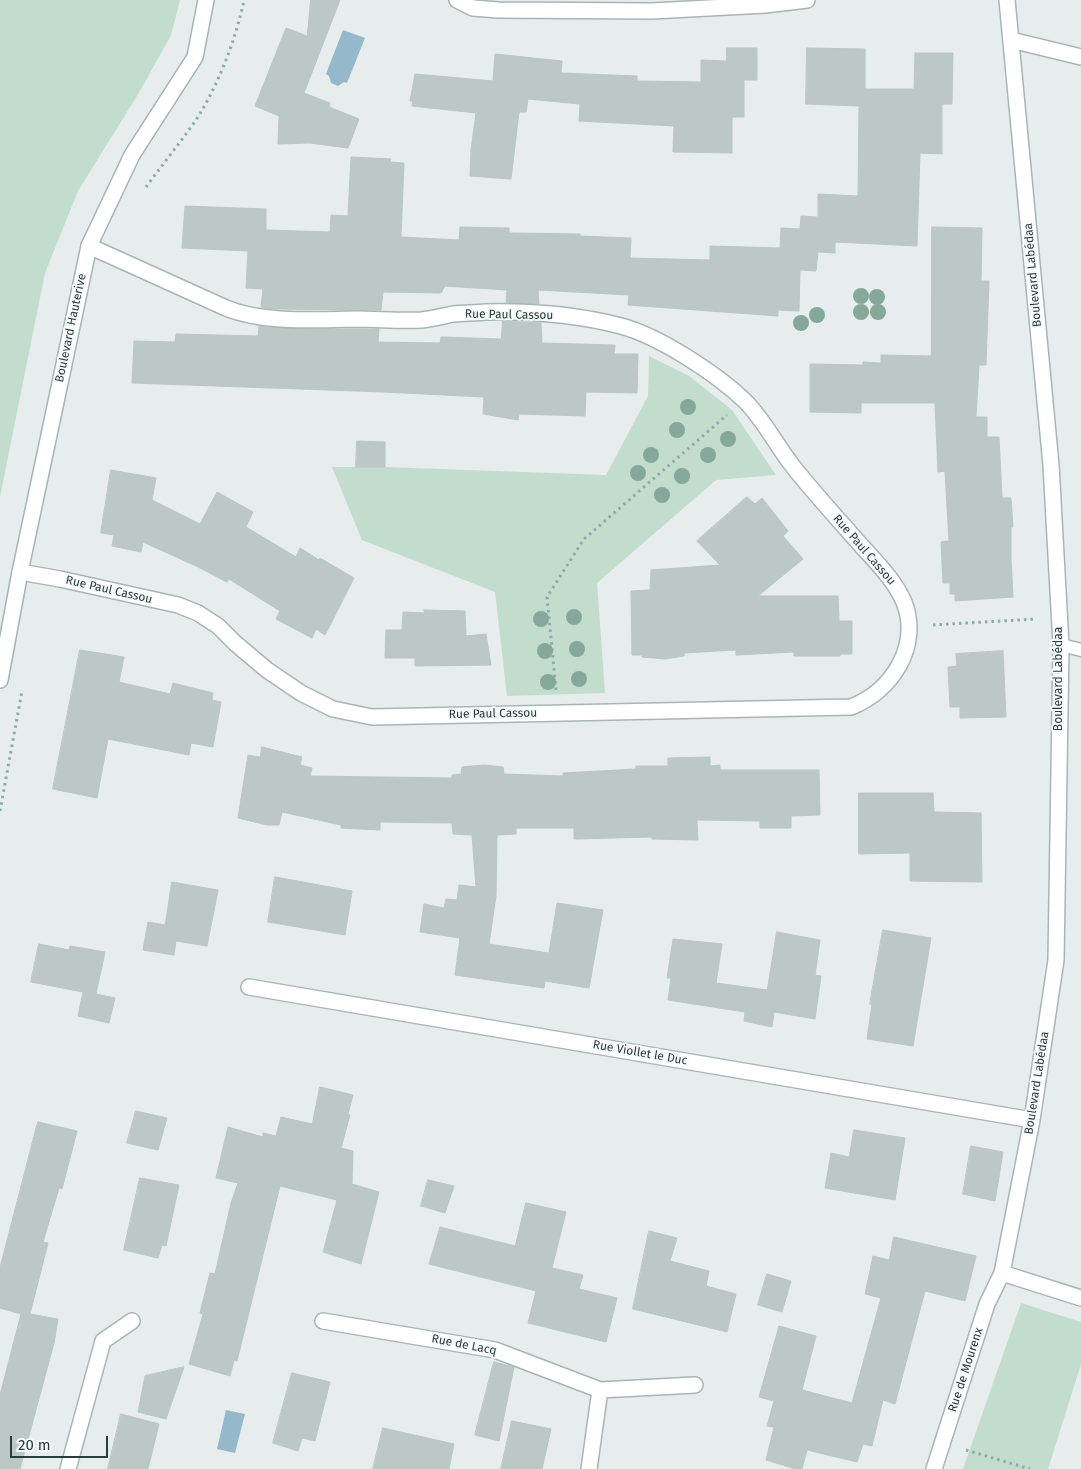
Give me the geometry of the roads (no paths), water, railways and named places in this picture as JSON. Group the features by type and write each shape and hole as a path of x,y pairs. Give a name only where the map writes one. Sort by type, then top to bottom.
{"street":[{"name":"Boulevard Hauterive","path":"0,680 20,572 89,246 132,155 195,58 206,0"},
{"path":"457,0 473,8 498,10 652,11 807,0"},
{"name":"Boulevard Labédaa","path":"1002,1273 1032,1120 1056,960 1061,645 1051,465 1007,0"},
{"path":"1011,40 1081,57"},
{"name":"Rue Paul Cassou","path":"20,572 169,603 198,613 218,626 267,670 301,693 333,708 372,716 851,707 866,701 884,686 897,671 906,651 910,627 908,612 898,589 791,464 770,431 745,401 702,367 654,339 622,327 552,314 519,312 455,314 423,320 326,320 256,317 226,308 89,246"},
{"name":"Rue Viollet le Duc","path":"249,987 1032,1120"},
{"path":"1002,1273 1081,1298"},
{"name":"Rue de Mourenx","path":"934,1469 987,1304 1002,1273"},
{"path":"68,1469 103,1341 132,1321"},
{"name":"Rue de Lacq","path":"323,1321 495,1350 600,1390 695,1385"},
{"path":"589,1469 600,1390"}],"lane":[{"path":"1061,645 1081,650"}],"water":[{"path":"343,30 365,38 347,83 344,82 338,86 331,83 329,76 326,74"},
{"path":"226,1410 245,1414 235,1453 217,1449"}]}
